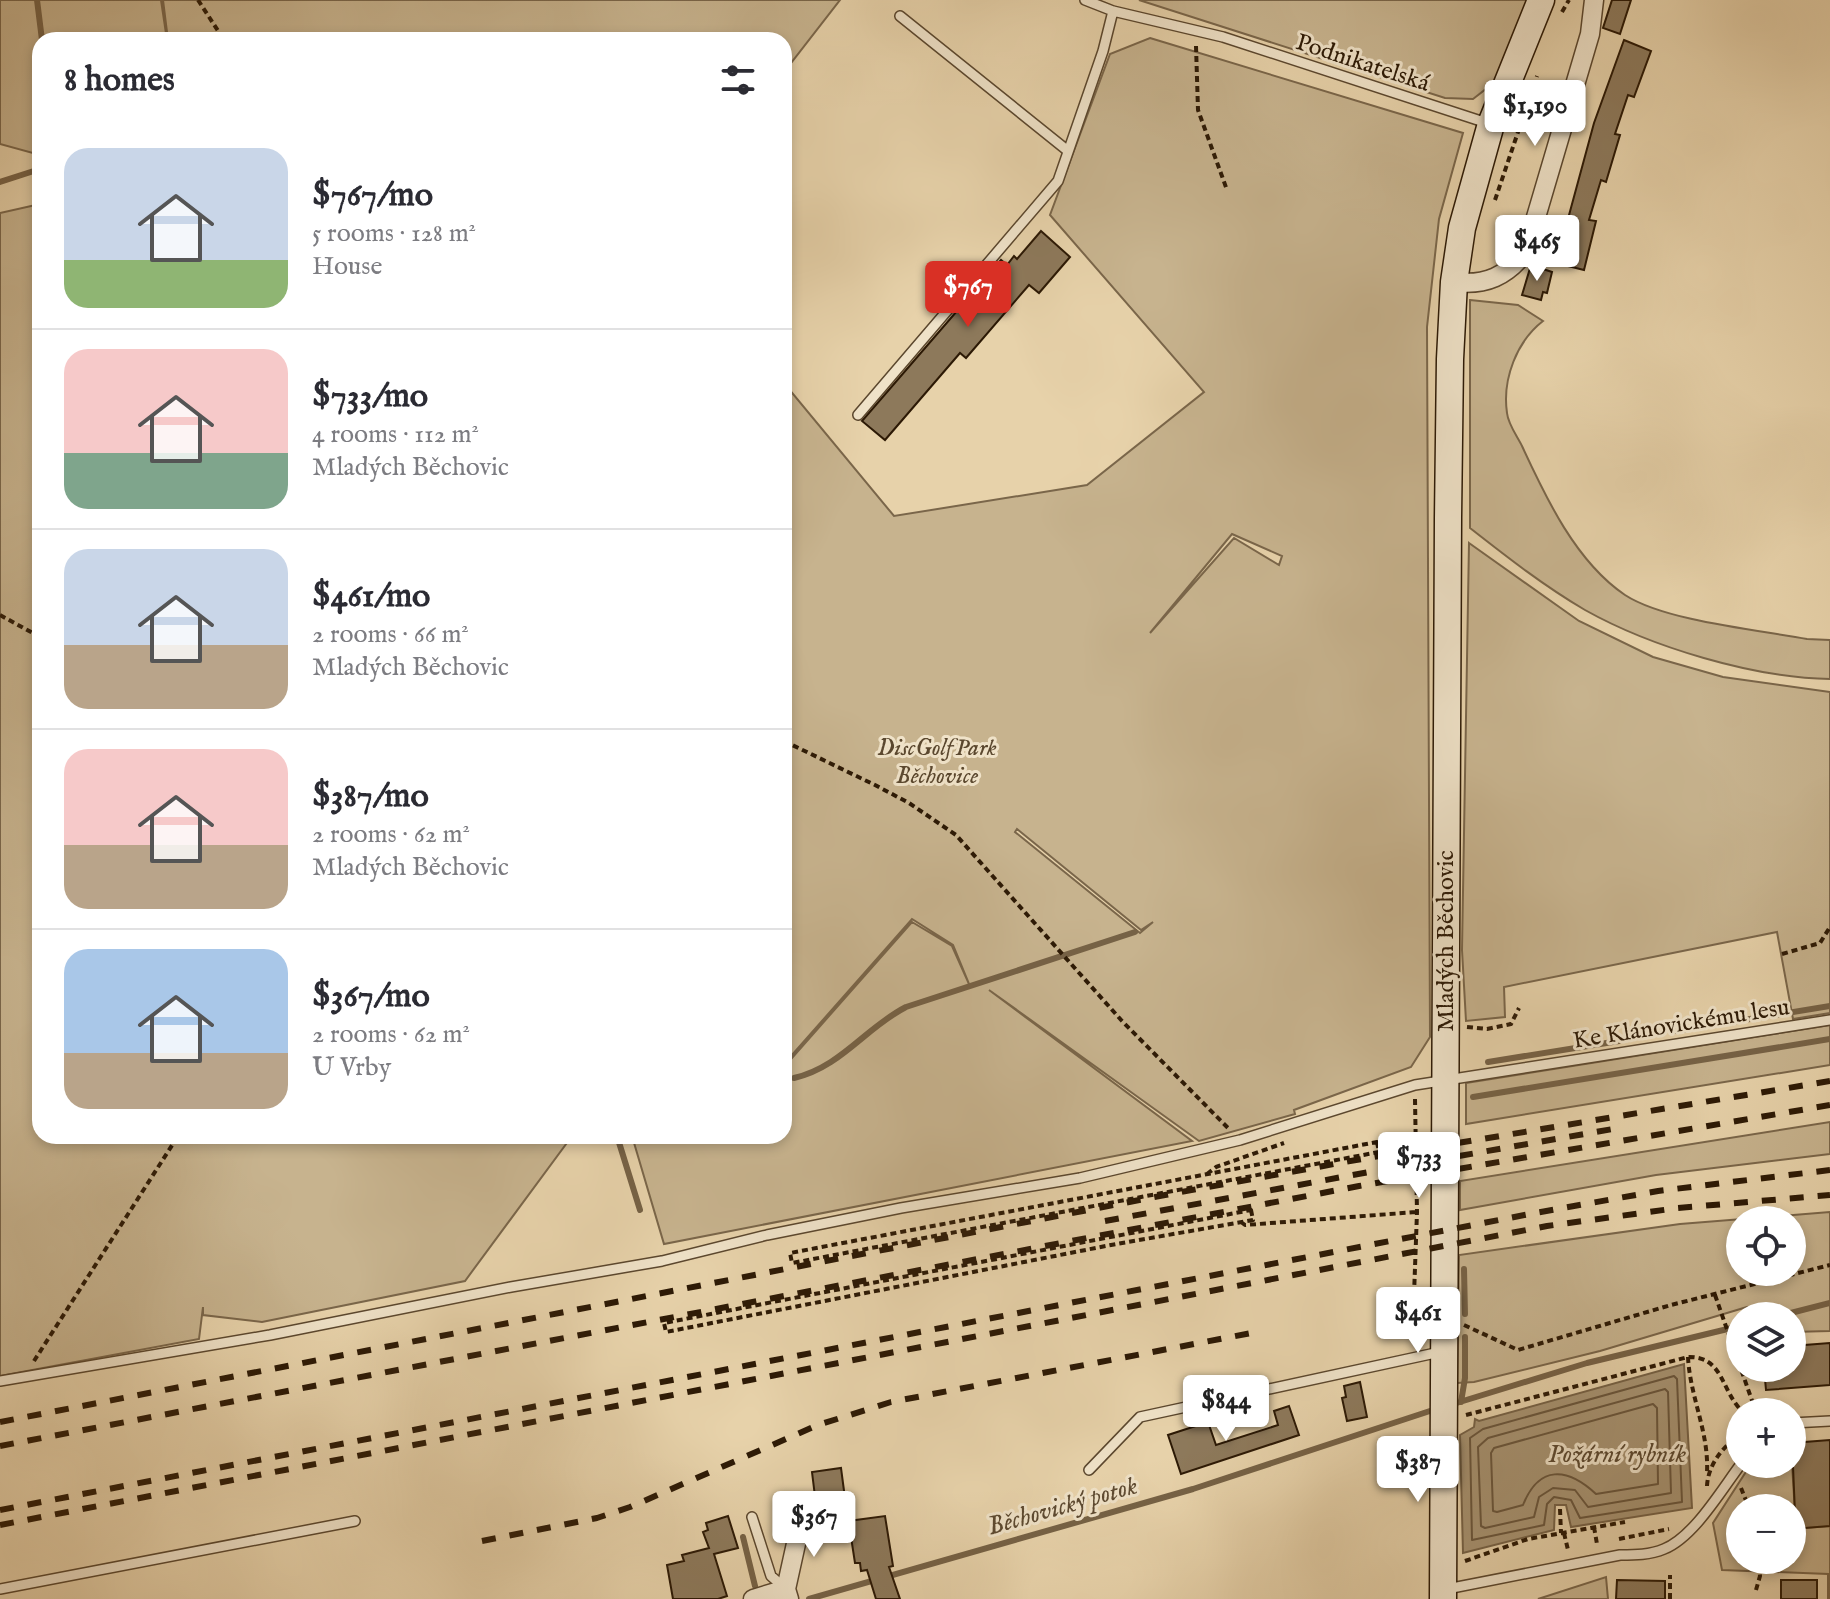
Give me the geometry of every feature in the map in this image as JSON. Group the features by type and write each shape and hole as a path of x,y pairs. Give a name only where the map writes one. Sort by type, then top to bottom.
{"street":[{"name":"Mladých Běchovic","path":"1443,1594 1450,1418 1443,1390 1443,1352 1450,359 1454,282 1462,228 1491,124 1541,0"},
{"path":"1454,282 1472,284 1498,278 1515,266 1526,251 1590,34 1594,0"},
{"path":"753,1599 788,1594 801,1521"}],"lane":[{"name":"Podnikatelská","path":"1085,0 1113,11 1223,37 1491,124"},
{"path":"858,415 1058,181 1103,51 1113,11"},
{"path":"900,16 1068,151"},
{"name":"Ke Klánovickému lesu","path":"0,1381 270,1335 511,1287 662,1261 767,1235 901,1208 1080,1178 1240,1140 1415,1085 1444,1079 1830,1020"},
{"path":"1089,1470 1140,1417 1443,1352"},
{"path":"1806,1422 1830,1421"},
{"path":"1443,1594 1620,1555 1643,1555 1667,1549 1704,1513 1730,1478"},
{"path":"752,1517 771,1576 788,1594"},
{"path":"0,1589 355,1521"}],"path":[{"path":"198,0 219,32"},
{"path":"1557,21 1569,0"},
{"path":"1196,31 1198,110 1227,190"},
{"path":"1495,202 1537,75"},
{"path":"0,615 32,633"},
{"path":"792,745 886,791 956,835 1122,1021 1240,1140"},
{"path":"1782,954 1820,943 1830,927"},
{"path":"1461,1027 1487,1029 1511,1024 1519,1008"},
{"path":"1413,1323 1417,1212 1415,1085"},
{"path":"1378,1144 1379,1152 792,1263 790,1253 1377,1142 1416,1137"},
{"path":"25,1377 38,1352 173,1144"},
{"path":"1241,1222 1253,1220 1251,1210 664,1323 666,1332 1241,1222 1245,1225 1417,1212"},
{"path":"1471,1329 1518,1350 1671,1305 1830,1265"},
{"path":"1715,1295 1751,1398"},
{"path":"1688,1357 1689,1382 1704,1428 1707,1488"},
{"path":"1450,1418 1688,1357 1700,1357 1717,1369 1731,1398"},
{"path":"1707,1473 1726,1447"},
{"path":"1734,1481 1743,1494"},
{"path":"1560,1509 1568,1550"},
{"path":"1459,1563 1528,1539 1625,1522"},
{"path":"1583,1547 1597,1544 1594,1527"},
{"path":"1611,1541 1679,1527"},
{"path":"1756,1590 1760,1574"},
{"path":"1670,1575 1670,1599"}],"green space":[{"path":"0,0 161,0 166,32 32,32 32,153 0,144"},
{"path":"163,0 840,0 792,62 792,32 167,32"},
{"path":"1139,0 1530,0 1496,81 1473,99 1445,98"},
{"name":"DiscGolfPark Běchovice","path":"1150,38 1463,133 1439,219 1427,327 1430,1037 1411,1067 1294,1110 1295,1114 1199,1141 989,990 1192,1141 664,1244 634,1144 792,1144 792,1058 912,922 952,946 969,984 953,945 912,919 792,1055 792,393 894,516 1087,485 1204,392 1050,215 1110,54","holes":["1232,534 1282,556 1279,565 1234,538 1150,633","1017,829 1141,930 1153,922 1140,933 1015,832"]},
{"path":"32,206 32,1144 566,1144 465,1281 262,1322 203,1315 203,1307 199,1339 0,1376 0,213"},
{"path":"1470,300 1518,305 1543,321 1526,339 1513,362 1507,387 1508,417 1564,528 1607,581 1625,595 1663,612 1738,628 1830,640 1830,679 1769,673 1704,658 1611,624 1570,601 1470,528"},
{"path":"1469,543 1579,621 1653,657 1723,677 1830,692 1830,1013 1793,1019 1777,932 1504,987 1505,1017 1466,1021 1462,950"},
{"path":"1830,1025 1830,1065 1466,1124 1466,1083"},
{"path":"1830,1122 1830,1154 1656,1175 1460,1210 1460,1181"},
{"path":"1830,1212 1830,1331 1806,1332 1806,1302 1726,1302 1726,1313 1600,1351 1474,1382 1457,1383 1459,1255 1726,1220 1726,1286 1806,1286 1806,1214"},
{"path":"1742,1478 1793,1478 1794,1494 1732,1494"},
{"path":"1726,1503 1726,1570 1722,1570 1713,1523"},
{"path":"1830,1526 1830,1599 1828,1574 1806,1573 1806,1528"},
{"path":"1606,1577 1608,1599 1538,1599"}],"water":[{"name":"Požární rybník","path":"1684,1364 1692,1508 1571,1527 1566,1505 1555,1505 1554,1530 1463,1553 1460,1435 1474,1427 1475,1419 1479,1421"}],"building":[{"path":"1612,0 1631,0 1620,34 1603,28"},
{"path":"1624,40 1651,51 1634,97 1628,95 1615,134 1620,135 1606,182 1601,180 1589,220 1596,221 1584,270 1556,263 1594,123"},
{"path":"1041,231 1070,257 1039,293 1029,285 966,358 960,353 885,440 862,421 1001,260 1007,265 1014,256 1017,259"},
{"path":"1531,265 1552,272 1547,293 1543,292 1541,300 1522,295"},
{"path":"1830,1343 1830,1385 1766,1390 1765,1382 1806,1382 1806,1345"},
{"path":"1360,1382 1367,1417 1347,1421 1342,1398 1346,1397 1344,1386"},
{"path":"1289,1406 1299,1435 1181,1474 1168,1435 1208,1422 1216,1445 1278,1425 1274,1411"},
{"path":"1830,1440 1830,1526 1806,1528 1806,1494 1794,1494 1794,1478 1806,1478 1806,1442"},
{"path":"841,1468 848,1521 885,1516 893,1566 889,1567 900,1599 876,1599 867,1570 861,1571 860,1563 855,1563 851,1537 844,1538 839,1524 819,1529 812,1472"},
{"path":"728,1516 738,1548 714,1554 727,1596 718,1599 673,1599 667,1565 684,1561 682,1555 709,1548 703,1532 708,1530 706,1523"},
{"path":"1617,1580 1665,1581 1665,1599 1616,1599"},
{"path":"1781,1580 1817,1580 1817,1599 1781,1599"}],"waterway":[{"path":"37,0 41,32"},
{"path":"0,182 32,172"},
{"path":"794,1078 826,1065 906,1007 1135,932"},
{"path":"1676,1031 1830,1006"},
{"path":"1473,1097 1830,1039"},
{"path":"1488,1062 1619,1041"},
{"path":"619,1144 640,1210"},
{"path":"1464,1269 1465,1314"},
{"name":"Běchovický potok","path":"1806,1309 1830,1303"},
{"name":"Běchovický potok","path":"1450,1405 1587,1363 1726,1329"},
{"path":"1461,1402 1465,1378 1465,1337"},
{"name":"Běchovický potok","path":"809,1599 1193,1489 1436,1409"},
{"path":"743,1537 755,1586"}],"railway":[{"path":"0,1422 1165,1195 1830,1081"},
{"path":"0,1446 1359,1186 1830,1105"},
{"path":"1459,1156 1613,1129"},
{"path":"1105,1221 1412,1164"},
{"path":"0,1510 1535,1213 1658,1191 1830,1170"},
{"path":"0,1525 1547,1226 1678,1208 1830,1195"},
{"path":"482,1541 597,1518 630,1507 818,1425 891,1402 1262,1331"}]}
